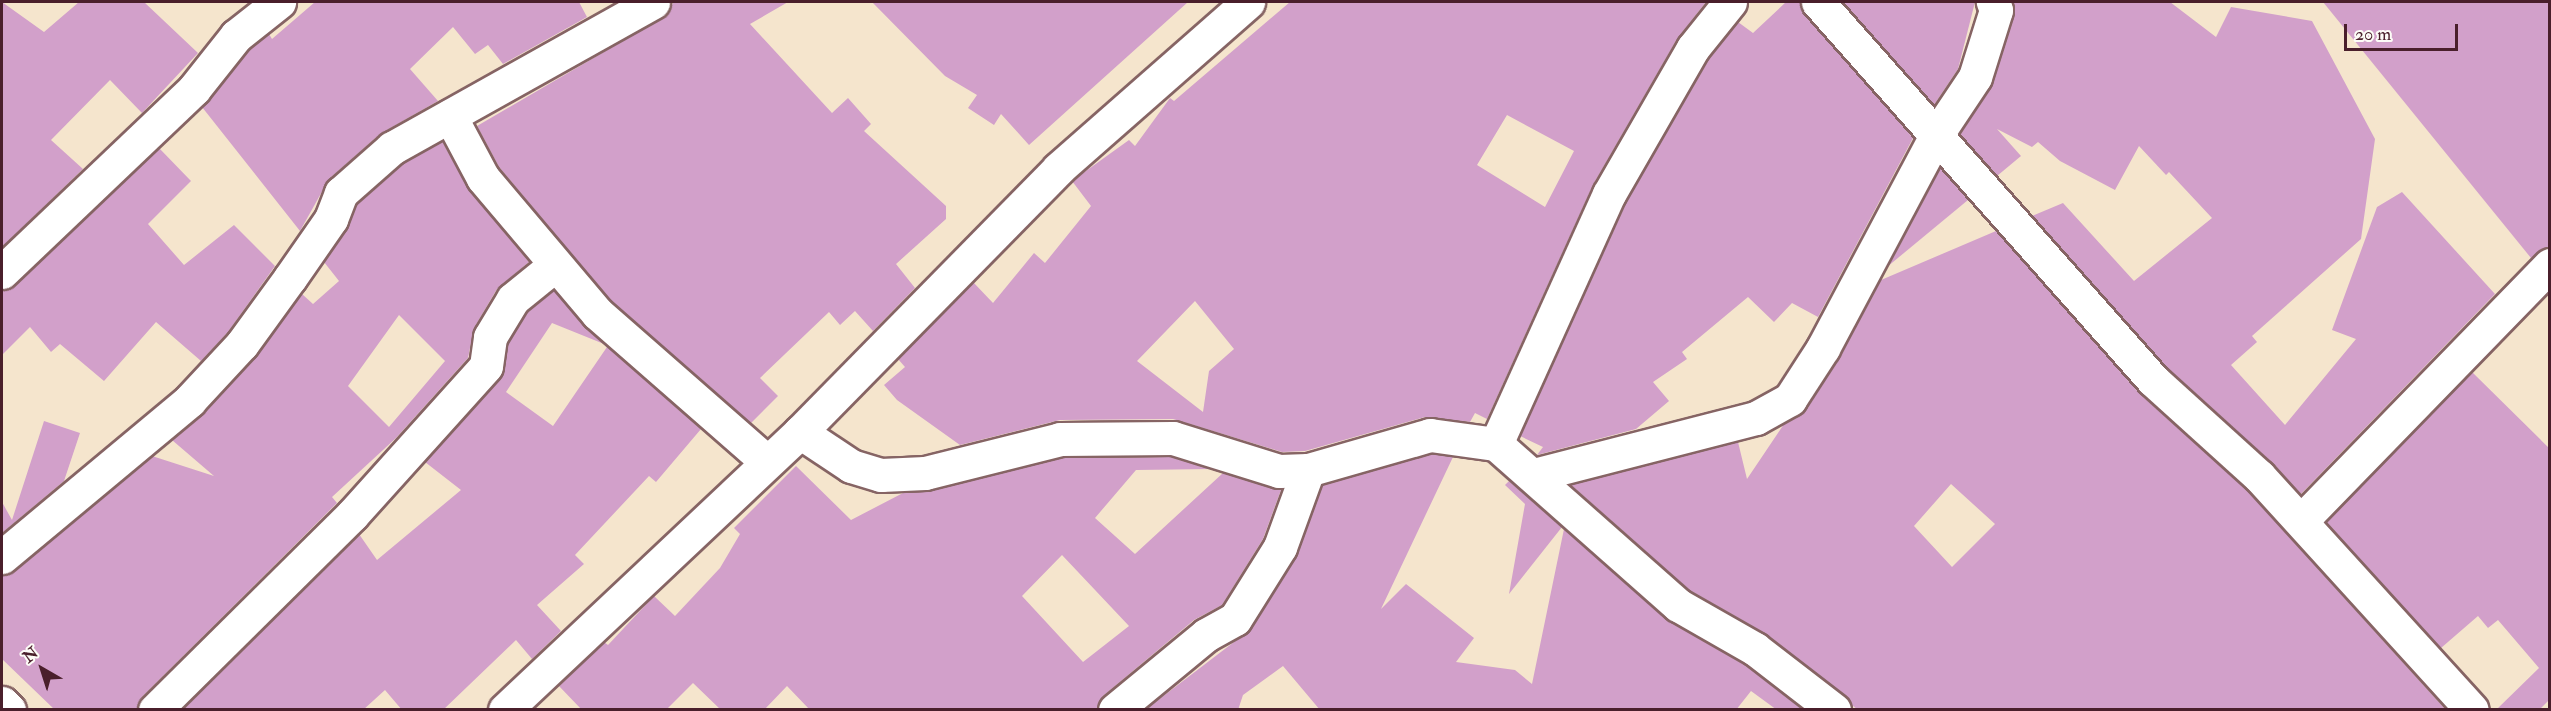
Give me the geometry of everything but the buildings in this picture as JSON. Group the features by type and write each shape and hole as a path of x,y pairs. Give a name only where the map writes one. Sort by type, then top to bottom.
{"street":[{"path":"2,272 194,88 236,36 279,2"},
{"path":"505,710 800,432 1058,170 1248,2"},
{"path":"1496,444 1609,194 1693,48 1730,2"},
{"path":"1818,2 2153,380 2301,521 2472,710"},
{"path":"1534,475 1756,418 1790,399 1823,348 1935,136 1975,77 1996,10 1993,2"},
{"path":"2,557 204,385 290,278 331,219 341,192 392,148 644,4"},
{"path":"450,116 483,178 597,313 767,462"},
{"path":"155,710 352,515 486,366 490,337 513,299 555,265"},
{"path":"2301,521 2550,265"},
{"path":"800,432 851,466 881,475 925,473 1060,439 1173,438 1279,471 1308,470 1430,435 1496,444 1534,475 1579,523 1678,605 1755,649 1834,710"},
{"path":"1115,710 1206,635 1235,619 1280,547 1308,470"},
{"path":"2,703 9,710"}]}
